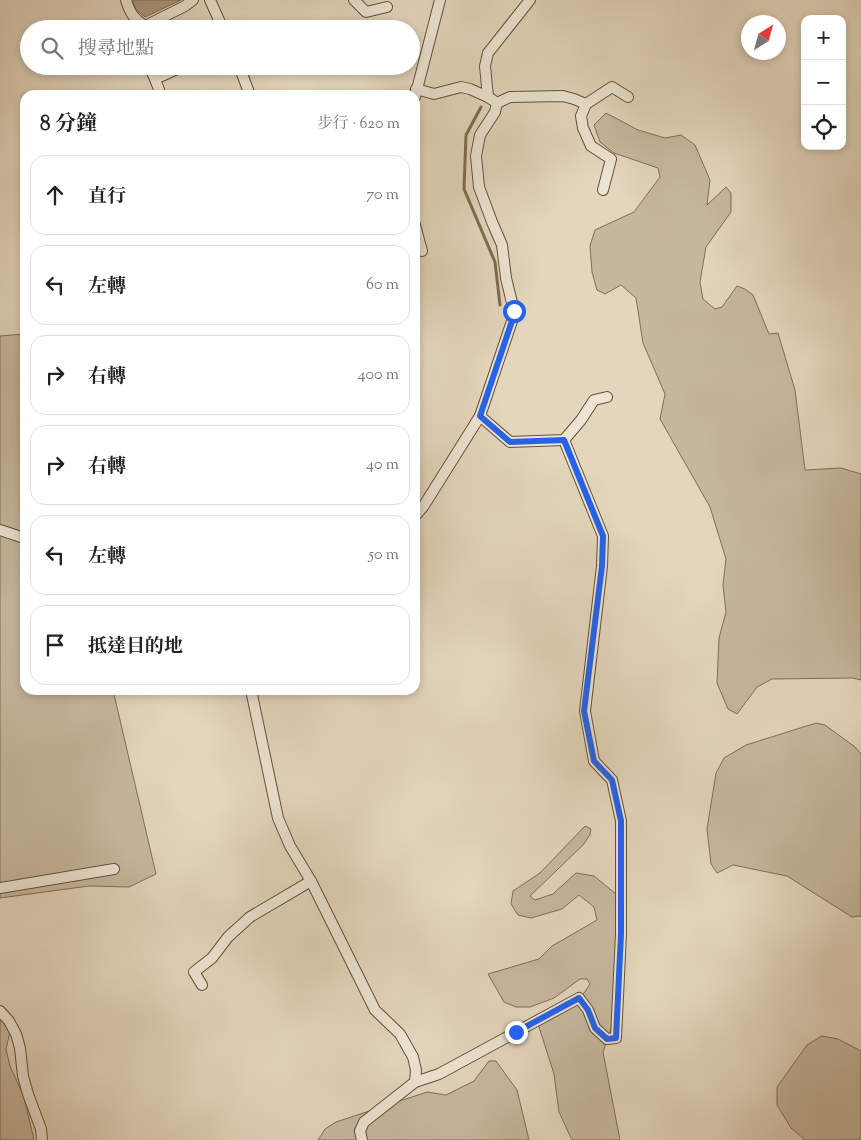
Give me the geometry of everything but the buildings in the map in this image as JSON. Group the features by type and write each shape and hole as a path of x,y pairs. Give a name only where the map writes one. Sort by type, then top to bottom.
{"street":[{"path":"126,0 130,13 136,20"},
{"path":"159,20 193,0"},
{"path":"210,0 219,20"},
{"path":"354,0 366,12 387,7"},
{"path":"417,90 440,0"},
{"path":"488,97 485,66 488,53 530,0"},
{"path":"153,75 159,90"},
{"path":"155,79 164,75"},
{"path":"242,75 248,90"},
{"path":"420,93 434,94 461,87 470,89 497,103"},
{"path":"603,190 611,159 591,146 583,128 581,116 586,104 612,87 628,97"},
{"path":"497,103 510,97 563,96 586,104"},
{"path":"420,510 480,416 514,311 506,278 502,244 479,187 476,156 480,135 495,112 497,103"},
{"path":"420,244 422,251"},
{"path":"480,416 510,442 564,440 581,420 594,400 607,397"},
{"path":"362,1140 360,1131 364,1122 415,1082 439,1074 579,998 588,1010 595,1028 607,1039 616,1038 621,934 621,821 612,780 594,761 584,711 602,566 603,536 564,440"},
{"path":"0,530 20,537"},
{"path":"252,695 278,818 290,846 311,881 375,1010 400,1034 413,1057 416,1070 415,1082"},
{"path":"0,888 114,869"},
{"path":"202,985 194,972 212,958 228,937 250,917 311,881"},
{"path":"0,1011 9,1021 16,1034 20,1048 23,1076 41,1128 42,1140"}],"shaded area":[{"path":"133,0 181,0 145,17 135,9"},
{"path":"606,113 638,130 665,138 681,135 695,145 710,180 707,205 726,187 731,193 731,212 706,247 700,282 703,299 715,309 722,307 737,286 753,295 769,334 778,333 795,390 805,470 841,468 861,474 861,680 853,678 772,679 757,687 737,714 728,709 717,683 719,638 726,612 723,585 726,559 710,507 660,419 665,394 643,343 636,298 621,285 605,294 597,290 592,272 590,246 595,230 634,212 660,177 658,168 614,153 600,142 594,125"},
{"path":"20,334 20,695 114,695 156,874 129,887 89,886 0,898 0,336"},
{"path":"816,723 825,725 855,747 861,754 861,916 852,917 787,876 733,865 717,873 711,864 707,829 716,773 724,758 746,745"},
{"path":"585,826 591,829 590,835 583,845 530,896 535,900 553,894 576,873 594,876 616,894 615,1017 603,1052 620,1140 572,1140 559,1112 554,1074 538,1024 576,1005 590,984 587,979 580,979 554,998 530,1007 516,1007 504,1002 488,974 539,959 552,946 597,920 594,907 579,895 562,909 531,918 518,915 511,904 513,891 540,873"},
{"path":"0,1019 10,1032 6,1049 10,1066 24,1097 34,1140 0,1140"},
{"path":"822,1036 838,1039 861,1051 861,1140 805,1140 791,1128 777,1105 777,1087 807,1045"},
{"path":"489,1061 496,1061 517,1090 529,1140 318,1140 325,1129 336,1122 427,1092 446,1095 474,1081"}],"waterway":[{"path":"481,107 466,135 464,189 495,262 500,305"}],"route":[{"path":"514,311 480,416 510,442 564,440 603,536 602,566 584,711 594,761 612,780 621,821 621,934 616,1038 607,1039 595,1028 588,1010 579,998 516,1032"}]}
